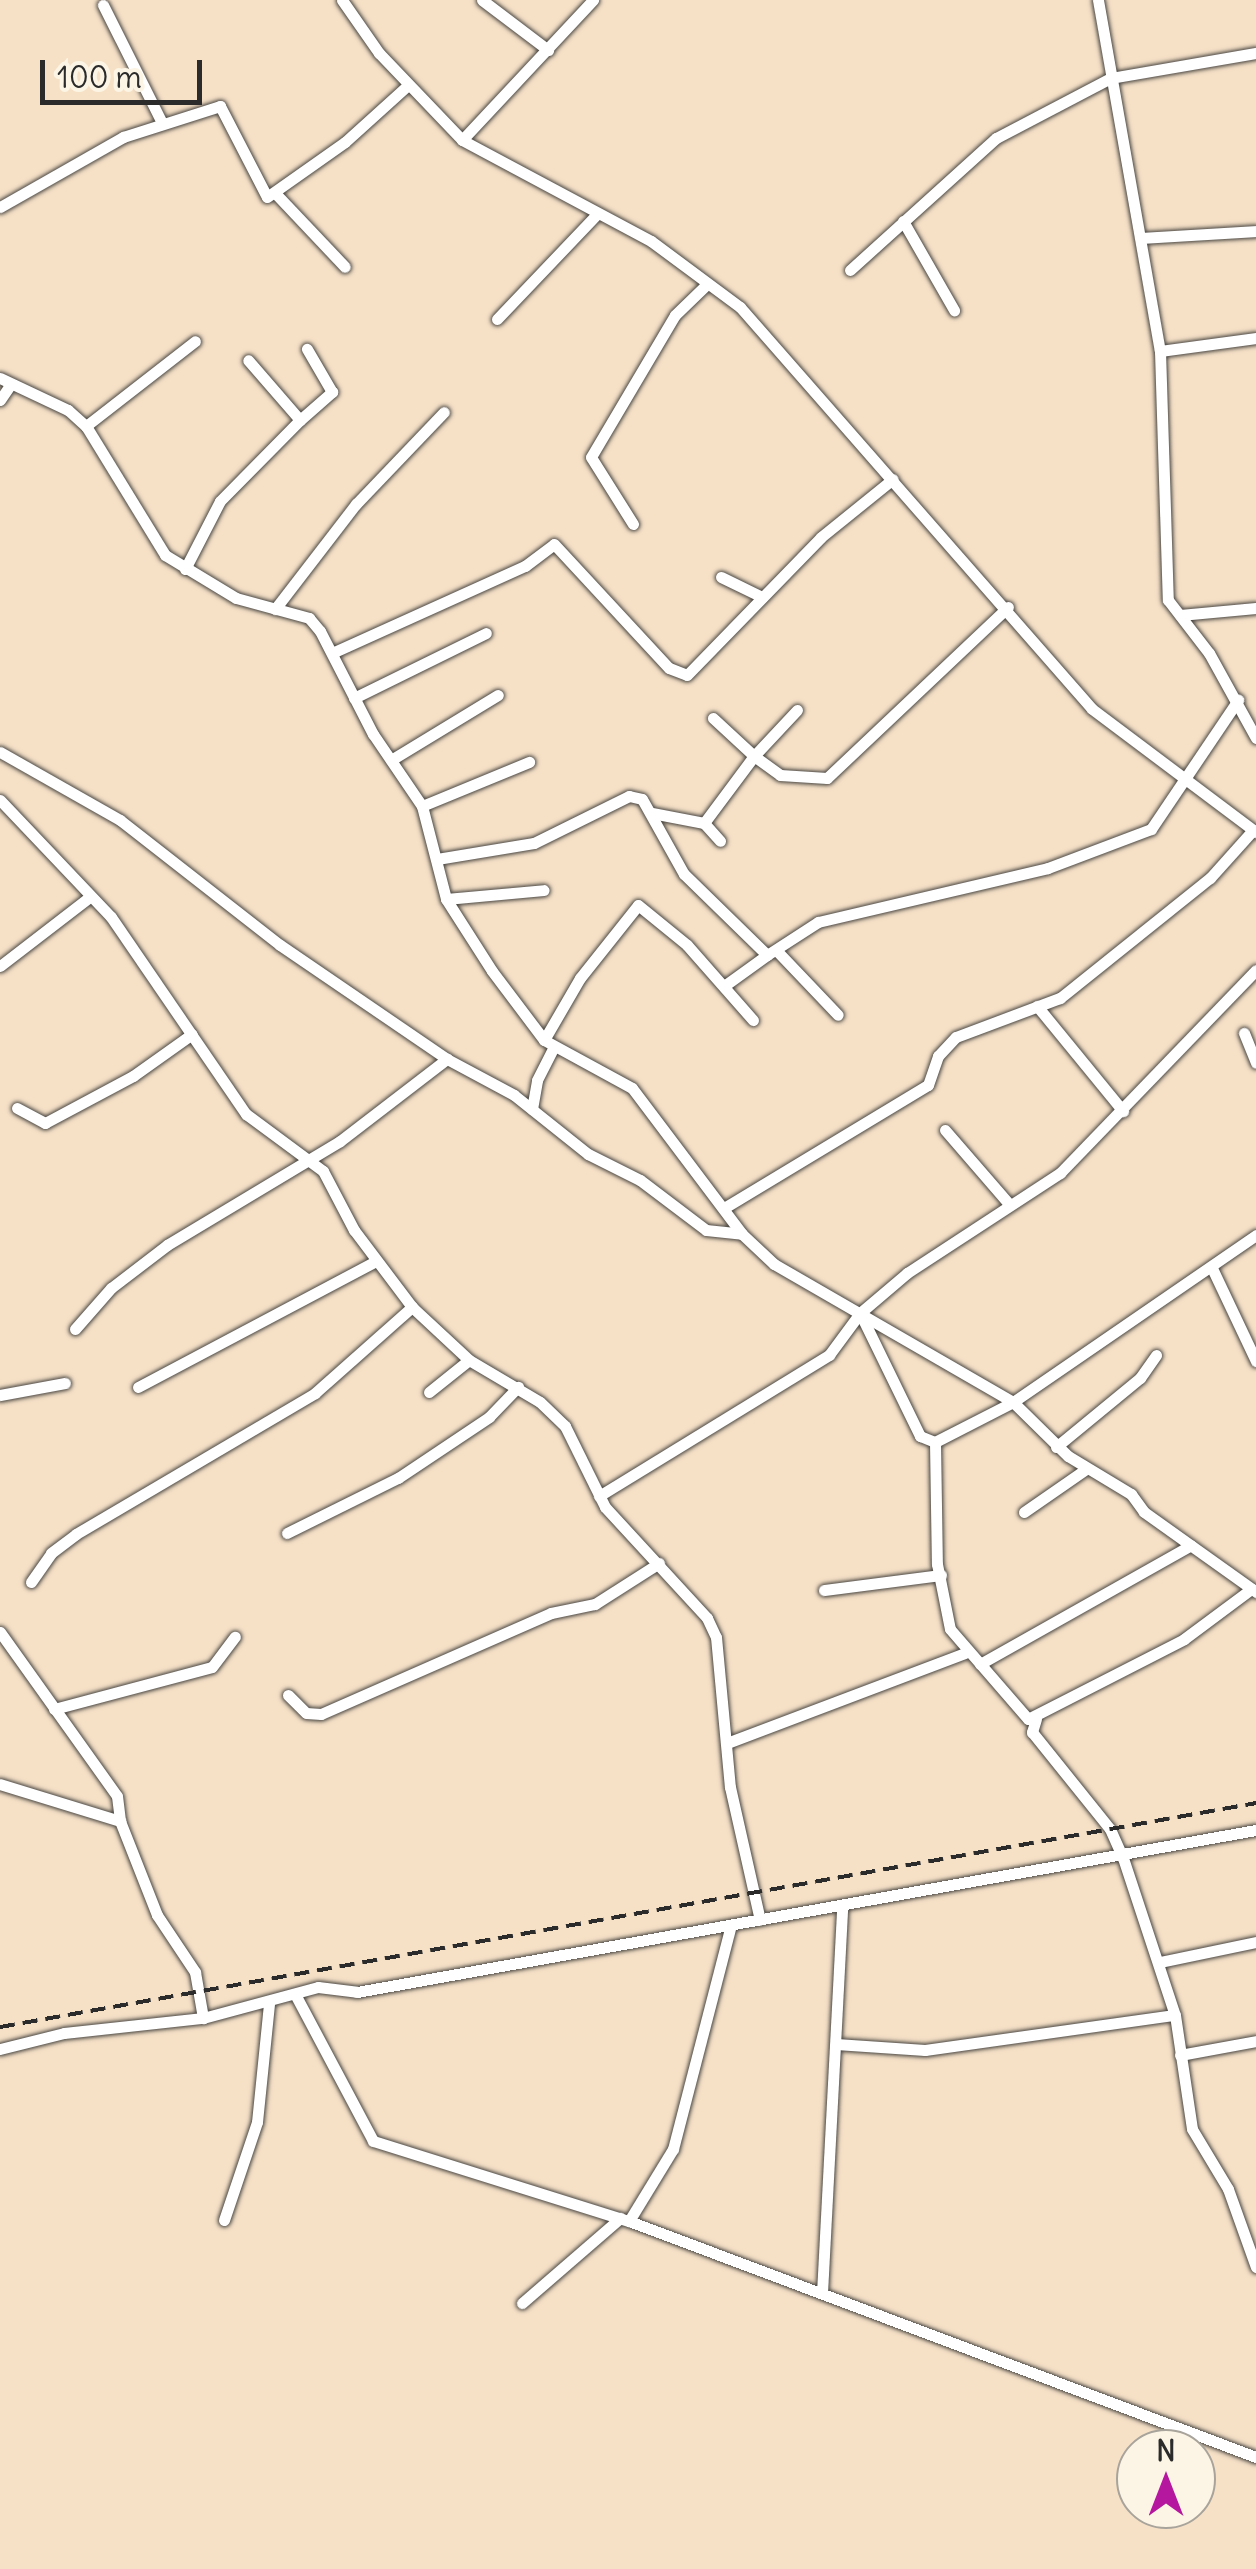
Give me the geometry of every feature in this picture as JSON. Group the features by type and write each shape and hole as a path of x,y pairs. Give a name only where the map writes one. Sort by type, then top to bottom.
{"street":[{"path":"342,0 408,86 462,140 651,241 740,307 815,386 942,541 1008,608 1092,709 1254,831 1154,925 1060,998 956,1037 938,1056 928,1085 724,1208"},
{"path":"482,0 548,50"},
{"path":"462,140 593,0"},
{"path":"1098,0 1111,47 1111,78 1160,351 1168,600 1238,700 1256,738"},
{"path":"103,5 160,121"},
{"path":"850,270 996,138 1111,78 1256,53"},
{"path":"0,207 160,121 224,108 260,195 276,194 408,86"},
{"path":"276,194 344,267"},
{"path":"496,318 597,214"},
{"path":"903,221 954,310"},
{"path":"1142,238 1256,231"},
{"path":"633,524 591,458 675,315 708,284"},
{"path":"1160,351 1256,338"},
{"path":"86,426 195,340"},
{"path":"185,569 220,501 332,392 307,349"},
{"path":"248,360 300,420"},
{"path":"0,400 5,381 68,410 86,426 143,528 185,569 236,598 308,618 422,806 446,899 549,1044 632,1088 742,1234 774,1264 1013,1402 1056,1446 1086,1469 1131,1494 1144,1512 1254,1590 1184,1639 1036,1719 1032,1732 1110,1829 1123,1858 1175,2015 1192,2129 1228,2189 1256,2267"},
{"path":"275,609 356,504 444,412"},
{"path":"332,653 526,566 554,544 680,676 710,658 821,537 893,479"},
{"path":"721,576 762,598"},
{"path":"713,718 780,775 826,778 1008,608"},
{"path":"1180,615 1256,608"},
{"path":"354,698 486,633"},
{"path":"391,760 498,695"},
{"path":"724,986 818,922 1048,868 1137,835 1163,816 1182,776 1238,700"},
{"path":"704,823 754,756 797,710"},
{"path":"0,752 120,820 280,946 447,1059 532,1109 559,1134 640,1180 706,1230 742,1234"},
{"path":"422,806 528,762"},
{"path":"437,859 534,842 629,796 652,812 704,823 720,841"},
{"path":"0,800 34,830 45,852 73,870 87,899 111,917 260,1130 308,1158 323,1172 376,1260 412,1307 469,1360 518,1387 565,1426 598,1496 701,1609 716,1637 727,1744 760,1920"},
{"path":"652,812 684,874 838,1015"},
{"path":"446,899 544,890"},
{"path":"0,966 87,899"},
{"path":"532,1109 536,1080 549,1044 580,978 638,905 724,986 754,1020"},
{"path":"598,1496 828,1355 860,1313 1009,1204 1060,1173 1256,970"},
{"path":"1037,1006 1123,1110"},
{"path":"17,1108 46,1124 132,1076 192,1034"},
{"path":"1244,1034 1256,1063"},
{"path":"75,1329 111,1288 167,1245 340,1141 447,1059"},
{"path":"945,1130 1009,1204"},
{"path":"934,1442 1013,1402 1158,1298 1212,1268 1256,1234"},
{"path":"138,1387 376,1260"},
{"path":"1212,1268 1256,1361"},
{"path":"31,1582 51,1553 76,1534 315,1392 412,1307"},
{"path":"860,1313 920,1436 934,1442"},
{"path":"1056,1446 1140,1378 1156,1355"},
{"path":"429,1392 469,1360"},
{"path":"0,1395 65,1383"},
{"path":"287,1533 398,1478 489,1417 518,1387"},
{"path":"934,1442 941,1575 950,1629 965,1653 980,1664 1019,1712 1036,1719"},
{"path":"1024,1512 1086,1469"},
{"path":"980,1664 1191,1544"},
{"path":"288,1695 306,1713 321,1714 551,1613 595,1604 658,1563"},
{"path":"824,1590 941,1575"},
{"path":"0,1632 54,1709 98,1762 116,1796 120,1821 157,1916 194,1972 202,2018"},
{"path":"54,1709 212,1667 236,1638"},
{"path":"727,1744 965,1653"},
{"path":"0,1784 120,1821"},
{"path":"0,2049 64,2033 202,2018 296,1996 318,1987 357,1992 1123,1858 1256,1830"},
{"path":"822,2293 842,1906"},
{"path":"522,2303 624,2220 673,2149 731,1925"},
{"path":"1160,1962 1256,1942"},
{"path":"296,1996 372,2142 624,2220 1256,2456"},
{"path":"224,2220 257,2122 269,2003"},
{"path":"836,2044 925,2050 1175,2015"},
{"path":"1180,2055 1256,2042"}],"railway":[{"path":"0,2027 1256,1803"}]}
